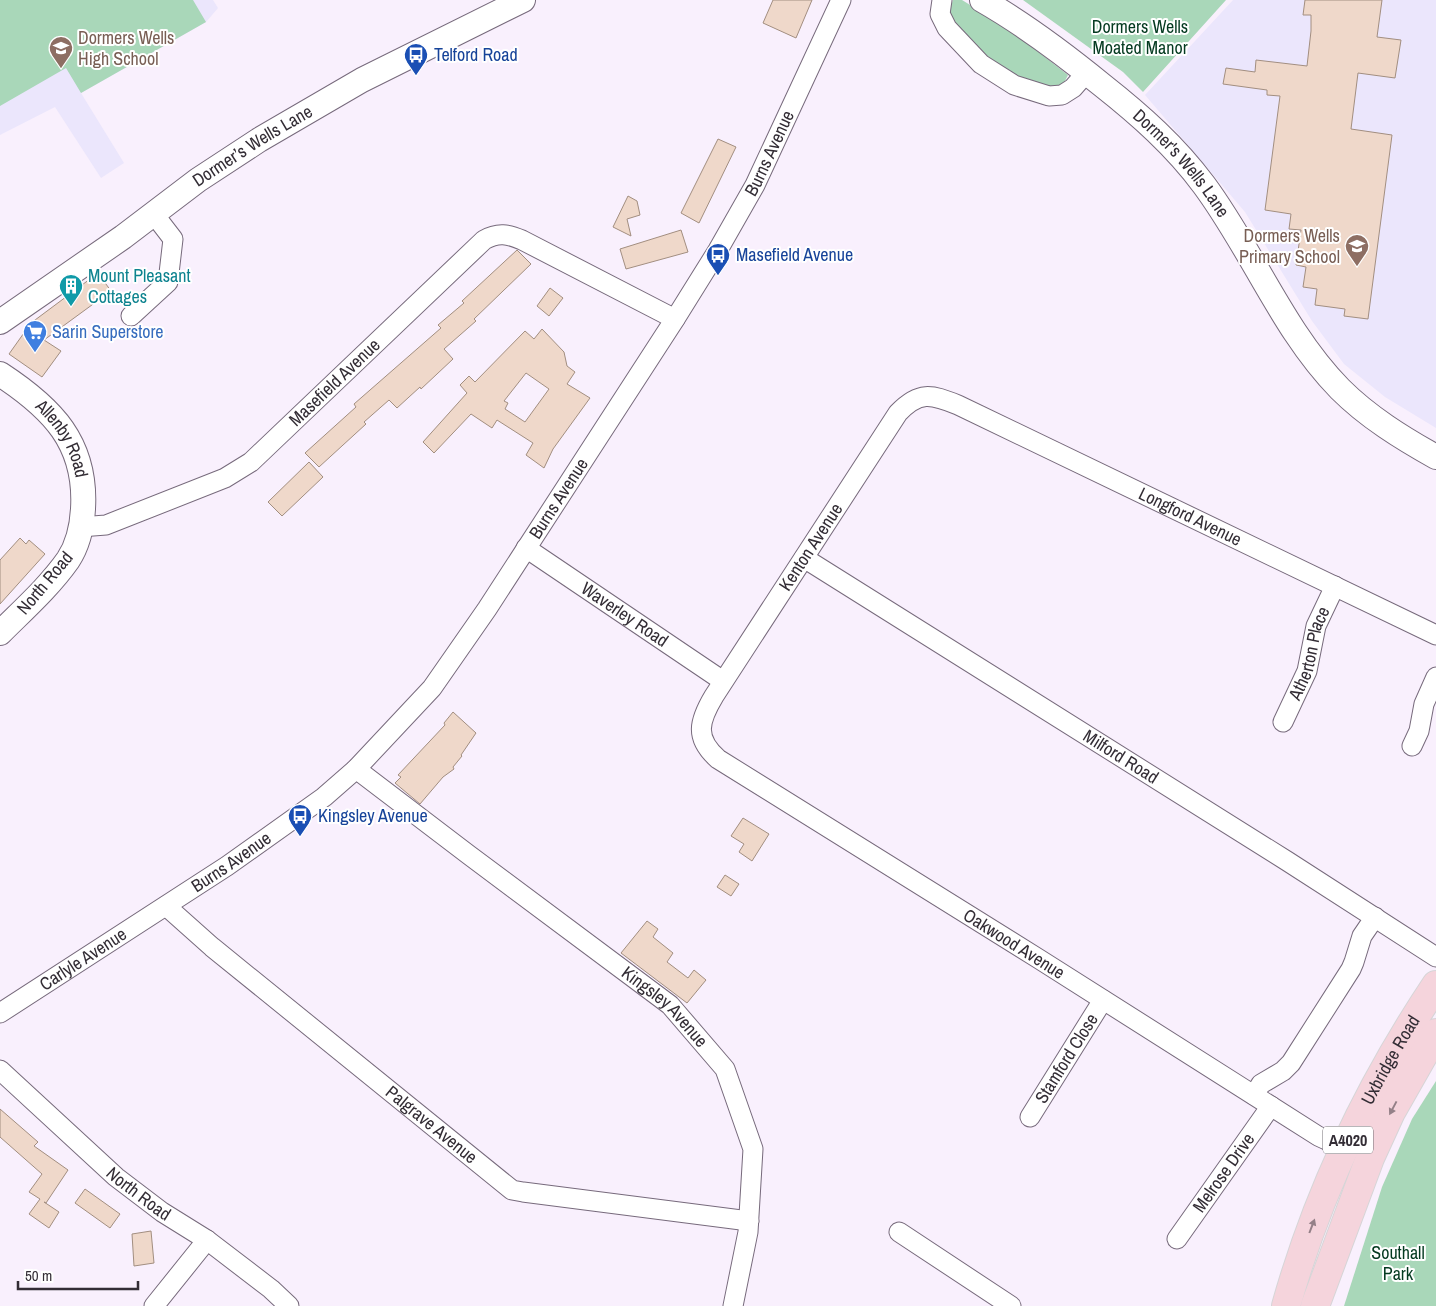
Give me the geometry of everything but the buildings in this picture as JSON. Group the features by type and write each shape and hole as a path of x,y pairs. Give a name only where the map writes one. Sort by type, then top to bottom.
{"main road":[{"name":"Uxbridge Road","path":"1286,1306 1302,1252 1344,1148 1383,1071 1436,985"},
{"name":"Uxbridge Road","path":"1315,1306 1370,1158 1390,1112 1436,1033"},
{"path":"1302,1252 1331,1263"}],"street":[{"name":"Dormer’s Wells Lane","path":"0,322 123,237 232,157 298,115 362,80 523,0"},
{"name":"Burns Avenue","path":"166,906 299,816 342,782 432,688 459,650 675,319 756,185 841,0"},
{"path":"942,0 940,14 947,28 981,64 1014,85 1049,96 1062,95 1073,88 1086,72 1043,39 982,0"},
{"name":"Dormer's Wells Lane","path":"1086,72 1151,126 1189,166 1222,210 1304,344 1341,390 1374,419 1436,456"},
{"path":"131,316 168,282 173,239 152,214"},
{"name":"Masefield Avenue","path":"80,527 106,525 225,478 251,462 484,240 492,236 504,234 522,240 675,319"},
{"name":"Allenby Road","path":"0,374 46,410 58,422 67,436 81,470 83,498 80,527"},
{"name":"Kenton Avenue","path":"701,725 707,708 723,681 898,413 917,398 925,396 943,399"},
{"name":"Longford Avenue","path":"943,399 1436,635"},
{"name":"North Road","path":"0,632 42,590 68,560 78,538 80,527"},
{"name":"Waverley Road","path":"526,548 723,681"},
{"name":"Milford Road","path":"804,558 1436,956"},
{"name":"Atherton Place","path":"1283,722 1306,671 1316,626 1335,586"},
{"path":"1412,746 1419,731 1424,704 1436,677"},
{"name":"Oakwood Avenue","path":"701,725 706,746 718,759 1254,1094 1318,1136 1344,1148"},
{"name":"Kingsley Avenue","path":"356,769 670,1005 725,1069 753,1148 749,1221 733,1306"},
{"name":"Carlyle Avenue","path":"0,1013 166,906"},
{"name":"Palgrave Avenue","path":"166,906 220,953 512,1190 749,1221"},
{"path":"1254,1094 1261,1084 1283,1071 1292,1063 1351,969 1357,955 1359,943 1374,917"},
{"name":"Stamford Close","path":"1030,1117 1103,1000"},
{"name":"North Road","path":"0,1070 116,1177 162,1212 208,1240 271,1289 289,1306"},
{"name":"Melrose Drive","path":"1177,1240 1271,1106"},
{"path":"900,1232 1011,1306"},
{"path":"154,1306 208,1240"}],"shaded area":[{"name":"Dormers Wells High School","path":"0,0 213,0 218,8 206,22 81,93 124,163 101,178 55,107 0,135"},
{"name":"Dormers Wells Primary School","path":"1233,0 1436,0 1436,428 1385,397 1344,364 1312,321 1245,212 1145,95"}],"green space":[{"name":"Dormers Wells High School","path":"0,0 193,0 206,22 81,93 66,68 0,106"},
{"path":"953,0 962,0 1009,29 1068,75 1063,85 1052,89 1004,72 993,65 950,22 950,9"},
{"name":"Dormers Wells Moated Manor","path":"1023,0 1226,0 1143,92 1123,72"},
{"name":"Southall Park","path":"1436,1081 1436,1306 1344,1306 1382,1187 1412,1119"}],"place":[{"name":"Dormers Wells High School","path":"61,69"},
{"name":"Telford Road","path":"416,76"},
{"name":"Dormers Wells Primary School","path":"1357,267"},
{"name":"Masefield Avenue","path":"718,276"},
{"name":"Mount Pleasant Cottages","path":"71,307"},
{"name":"Sarin Superstore","path":"35,353"},
{"name":"Kingsley Avenue","path":"300,837"}]}
